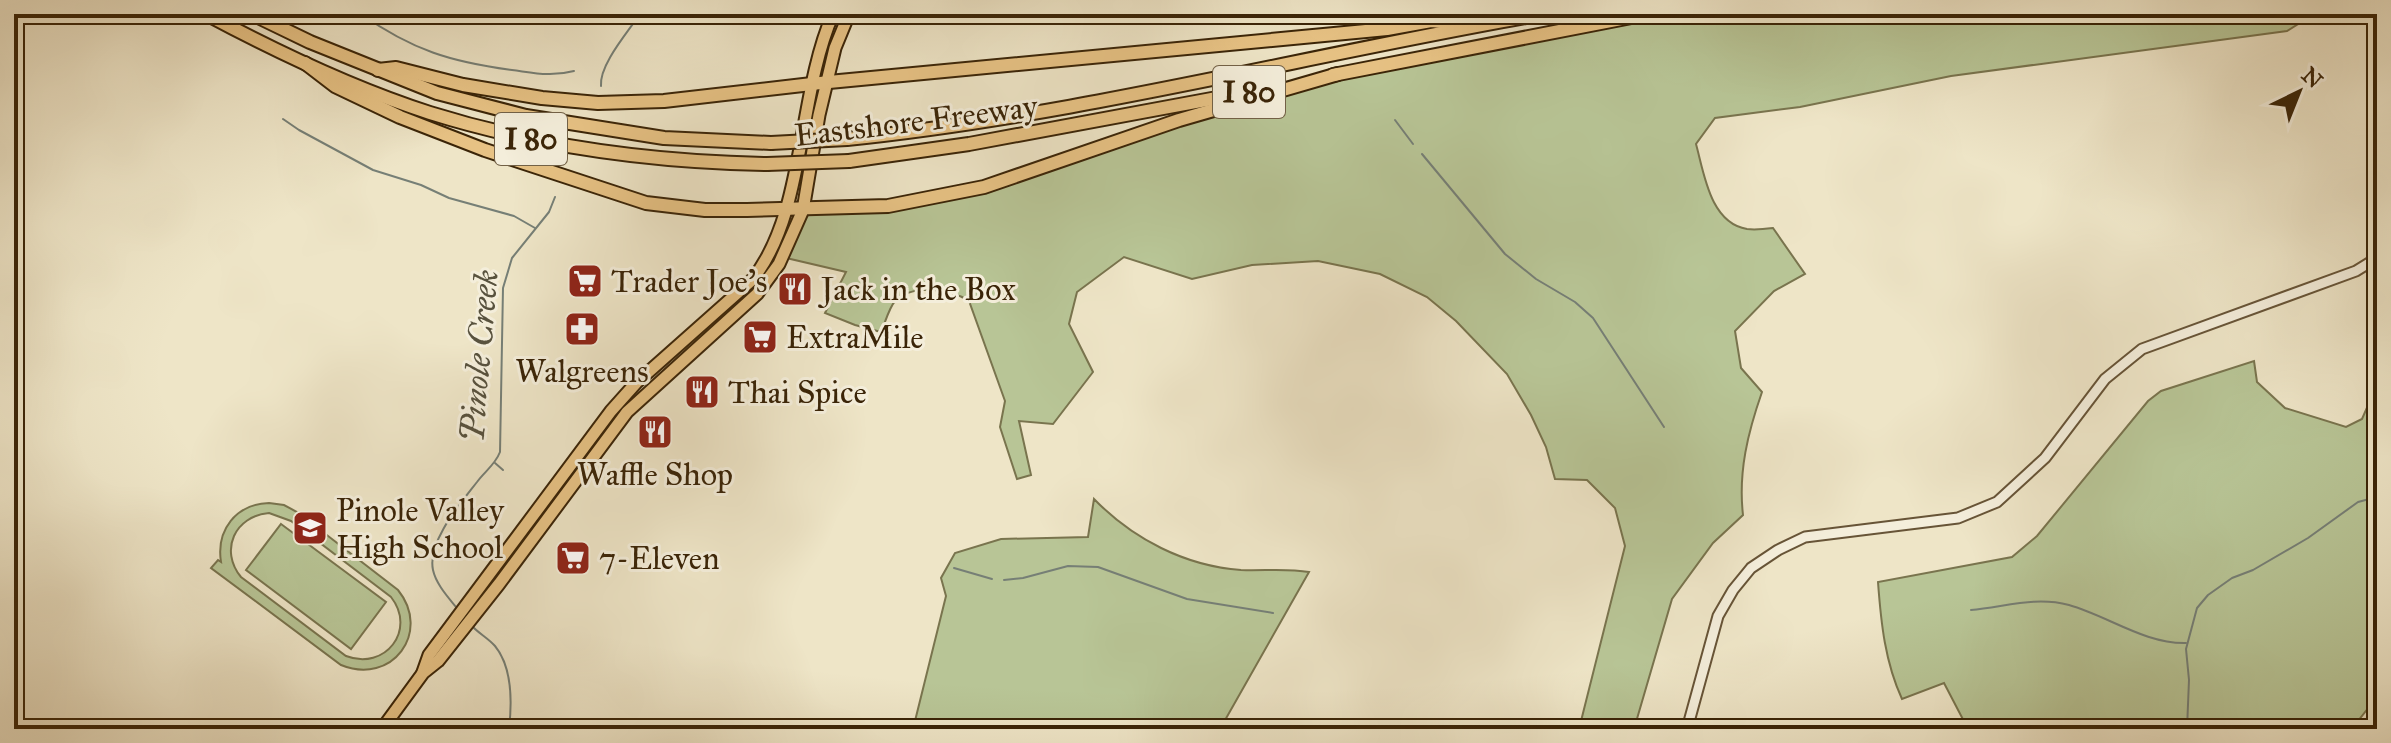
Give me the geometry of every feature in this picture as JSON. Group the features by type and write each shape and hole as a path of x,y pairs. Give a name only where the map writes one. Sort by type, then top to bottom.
{"highway":[{"name":"Eastshore Freeway","path":"206,14 305,63 429,112 513,135 597,152 660,159 767,164 849,161 969,144 1647,14"},
{"name":"Eastshore Freeway","path":"252,14 437,93 526,116 679,140 771,143 847,139 964,125 1543,14"},
{"path":"378,70 396,68 508,94 598,103 664,101 829,82 1387,29 1431,21 1475,25"},
{"path":"305,63 335,86 414,122 485,150 646,203 705,210 785,211 888,206 984,187 1179,120 1338,74"}],"main road":[{"path":"474,605 611,411 636,383 752,280 775,245 811,85 824,34 833,14"},
{"path":"382,729 423,673 438,661 474,605 627,412 760,291 779,264 803,210 819,115 835,48 849,14"}],"street":[{"path":"1687,729 1718,616 1751,568 1805,537 1958,518 1997,502 2045,458 2105,379 2142,349 2356,271 2377,258"}],"green space":[{"path":"1647,14 2314,14 2287,31 1951,76 1800,107 1715,118 1696,144 1706,182 1717,207 1735,225 1750,229 1773,228 1805,274 1774,291 1735,331 1741,368 1762,392 1745,452 1743,515 1713,543 1672,599 1634,729 1579,729 1625,546 1615,508 1587,480 1555,479 1546,447 1507,374 1456,321 1427,297 1380,274 1318,261 1252,265 1192,279 1124,257 1077,292 1069,324 1093,372 1053,424 1019,421 1031,475 1017,479 1000,427 1005,401 969,301 952,293 932,290 903,295 895,301 881,332 825,313 846,272 782,257 803,210 946,196 1338,74"},
{"path":"2254,361 2257,382 2285,408 2346,427 2362,419 2377,385 2377,697 2358,721 2360,729 1968,729 1944,683 1902,699 1888,657 1878,582 2012,557 2037,536 2148,401 2161,391"},
{"path":"1094,499 1143,538 1200,563 1241,570 1309,572 1220,729 913,729 946,596 941,578 955,553 1001,539 1088,537"},
{"path":"284,505 297,512 398,590 411,622 408,638 390,662 359,670 341,665 211,568 218,560 221,562 222,539 231,521 247,508","holes":["269,513 291,521 391,597 400,622 393,644 384,653 373,658 346,656 241,577 231,556 231,546 239,527 247,520"]},
{"path":"281,524 386,602 351,649 246,570"}],"waterway":[{"path":"361,14 398,37 451,58 536,73 574,71"},
{"name":"Pinole Creek","path":"601,86 609,59 640,14"},
{"path":"283,119 373,170 421,185 449,198 514,216 535,228"},
{"path":"1395,120 1413,144"},
{"path":"1422,154 1505,254 1593,318 1664,427"},
{"name":"Pinole Creek","path":"456,607 435,575 432,559 440,536 454,512 500,452 503,288 512,258 549,212 555,197"},
{"path":"495,463 503,470"},
{"path":"2187,729 2189,680 2186,649 2197,608 2208,595 2232,578 2253,570 2308,538 2358,502 2377,497"},
{"path":"1004,580 1068,566 1098,567 1187,599 1273,613"},
{"path":"954,568 992,579"},
{"path":"1971,610 2032,602 2056,603 2084,610 2156,639 2186,643"},
{"name":"Pinole Creek","path":"471,625 495,646 505,665 511,697 509,729"}],"place":[{"name":"Trader Joe's","path":"585,281"},
{"name":"Jack in the Box","path":"795,289"},
{"name":"Walgreens","path":"582,329"},
{"name":"ExtraMile","path":"760,337"},
{"name":"Thai Spice","path":"702,392"},
{"name":"Waffle Shop","path":"655,432"},
{"name":"Pinole Valley High School","path":"310,528"},
{"name":"7-Eleven","path":"573,558"}]}
